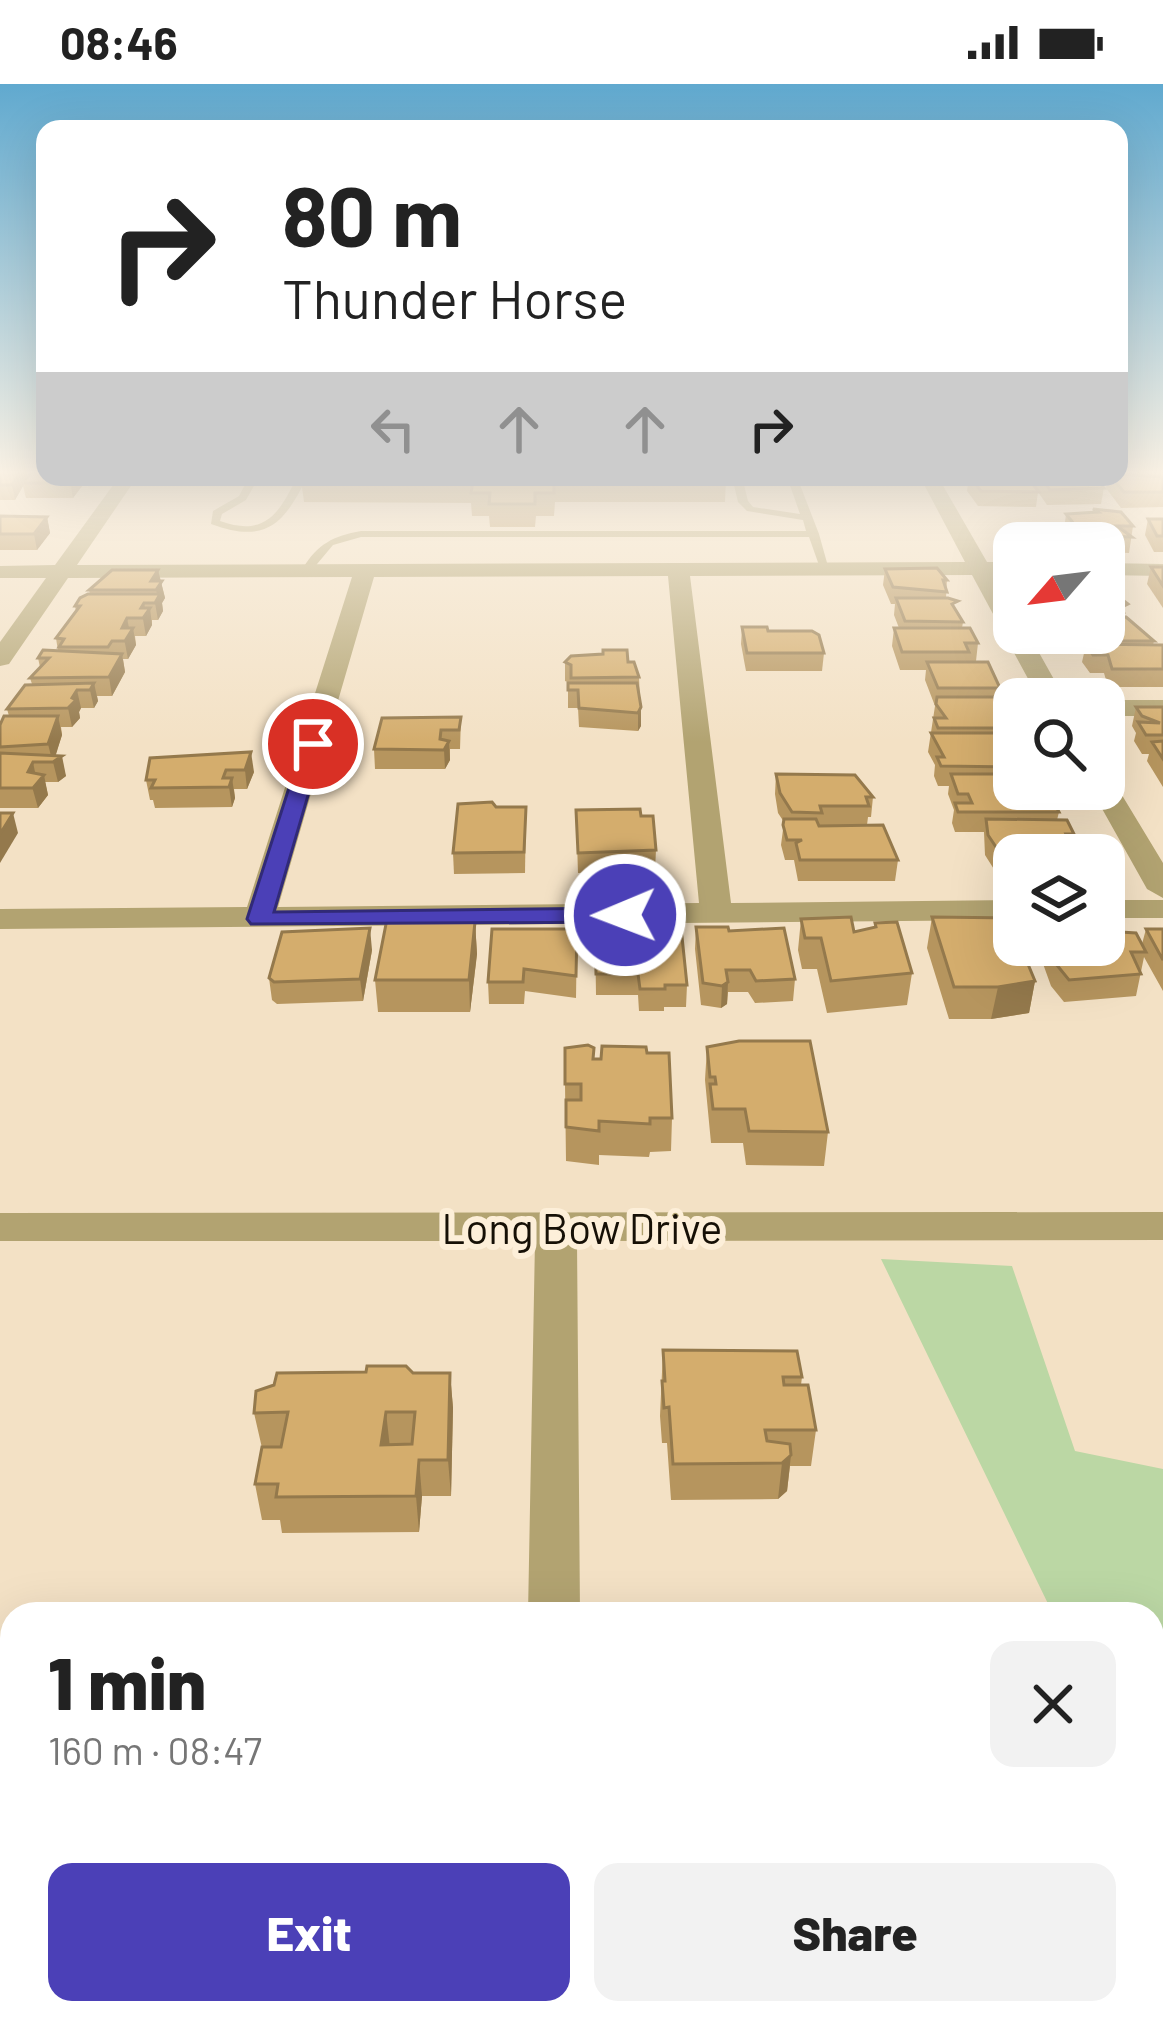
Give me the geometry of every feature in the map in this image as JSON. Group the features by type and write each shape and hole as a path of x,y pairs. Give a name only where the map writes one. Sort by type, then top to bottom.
{"street":[{"path":"0,658 71,561"},
{"path":"976,561 993,591"},
{"path":"260,919 366,568"},
{"path":"679,568 716,914"},
{"path":"0,572 993,568"},
{"path":"1125,569 1163,570"},
{"path":"1125,708 1163,708"},
{"path":"1117,810 1163,889"},
{"path":"1125,909 1163,909"},
{"path":"0,920 993,910"},
{"name":"Long Bow Drive","path":"0,1227 1163,1226"},
{"path":"554,1602 556,1229"}],"lane":[{"path":"308,568 312,561"},
{"path":"823,561 825,568"}],"green space":[{"path":"881,1259 1012,1266 1075,1451 1163,1469 1163,1602 1047,1602"}],"building":[{"path":"1151,567 1163,567 1163,586"},
{"path":"937,568 947,580 943,580 947,592 893,587 885,569"},
{"path":"112,570 158,570 151,581 162,581 156,590 89,590"},
{"path":"160,594 155,603 144,603 141,608 150,608 143,618 127,618 122,628 133,628 125,641 112,641 108,647 59,647 64,639 56,638 80,606 75,606 80,598"},
{"path":"896,598 958,601 952,604 963,622 905,621"},
{"path":"1126,617 1154,641 1125,641"},
{"path":"742,627 812,631 819,635 824,653 747,653"},
{"path":"894,628 970,628 978,643 965,643 969,652 902,652"},
{"path":"1125,645 1163,645 1163,669 1112,669 1108,655 1093,655 1125,654"},
{"path":"43,650 122,654 109,677 30,678 49,658 38,658"},
{"path":"603,650 627,650 628,662 634,662 639,677 571,678 571,665 565,662 571,656 603,654"},
{"path":"927,662 988,662 995,678 993,688 938,688"},
{"path":"94,683 90,690 77,690 68,708 7,709 25,685"},
{"path":"568,683 637,683 641,707 638,713 579,708 578,690 568,690"},
{"path":"937,697 993,697 993,728 938,728 934,718 946,718 936,704"},
{"path":"1136,707 1163,707 1163,735 1146,735 1138,722 1160,723 1142,716"},
{"path":"4,716 58,716 48,744 0,747"},
{"path":"461,717 459,730 441,730 440,739 449,741 444,750 374,749 382,718"},
{"path":"931,733 993,733 993,767 941,766 937,757 944,757"},
{"path":"1163,741 1163,759 1152,742"},
{"path":"251,752 245,770 226,770 223,778 232,778 229,787 151,788 155,780 146,780 150,758"},
{"path":"0,753 62,756 53,762 33,762 28,772 44,775 33,788 0,788"},
{"path":"776,774 855,775 873,797 866,797 869,806 820,806 822,813 792,812 780,793"},
{"path":"951,774 993,774 993,810 1059,812 958,812 955,803 972,803 968,794 958,794"},
{"path":"492,802 496,807 526,807 524,852 453,853 458,804"},
{"path":"640,809 641,816 653,816 656,850 578,853 576,810"},
{"path":"0,813 13,813 0,834"},
{"path":"784,819 816,819 819,826 883,825 898,860 800,860 796,843 802,840 787,840"},
{"path":"986,819 1067,820 1074,834 993,834 993,842"},
{"path":"851,917 854,932 876,927 875,923 897,922 912,973 831,981 821,938 805,938 801,919"},
{"path":"932,917 993,918 993,966 1029,966 1035,981 998,987 954,987"},
{"path":"387,919 475,922 469,980 375,980"},
{"path":"595,927 681,927 687,985 640,989 638,974 596,974"},
{"path":"696,927 728,927 729,931 784,928 795,979 756,981 750,970 726,970 728,982 722,986 703,983"},
{"path":"370,928 360,979 274,982 269,978 282,932"},
{"path":"492,929 577,929 576,976 524,969 523,982 488,982"},
{"path":"1146,929 1163,929 1163,960"},
{"path":"1125,932 1136,933 1146,952 1131,952 1141,974 1069,980 1058,966 1125,966"},
{"path":"739,1041 810,1041 828,1132 749,1131 745,1109 713,1109 710,1084 716,1084 715,1077 710,1077 707,1047"},
{"path":"602,1046 669,1053 672,1118 650,1118 650,1124 599,1121 599,1131 566,1127 566,1100 581,1100 581,1084 565,1084 565,1048 594,1048 593,1059 601,1059"},
{"path":"663,1350 797,1351 802,1377 783,1377 784,1385 808,1385 816,1430 765,1430 767,1441 790,1444 791,1455 782,1463 673,1464 669,1407 664,1408"},
{"path":"367,1366 406,1366 413,1373 450,1373 448,1460 419,1460 416,1496 276,1497 278,1484 255,1484 262,1447 281,1447 288,1412 254,1413 256,1391 274,1385 277,1373 366,1372","holes":["386,1412 415,1412 412,1444 381,1445"]}],"route":[{"path":"313,744 260,919 625,915"}]}
